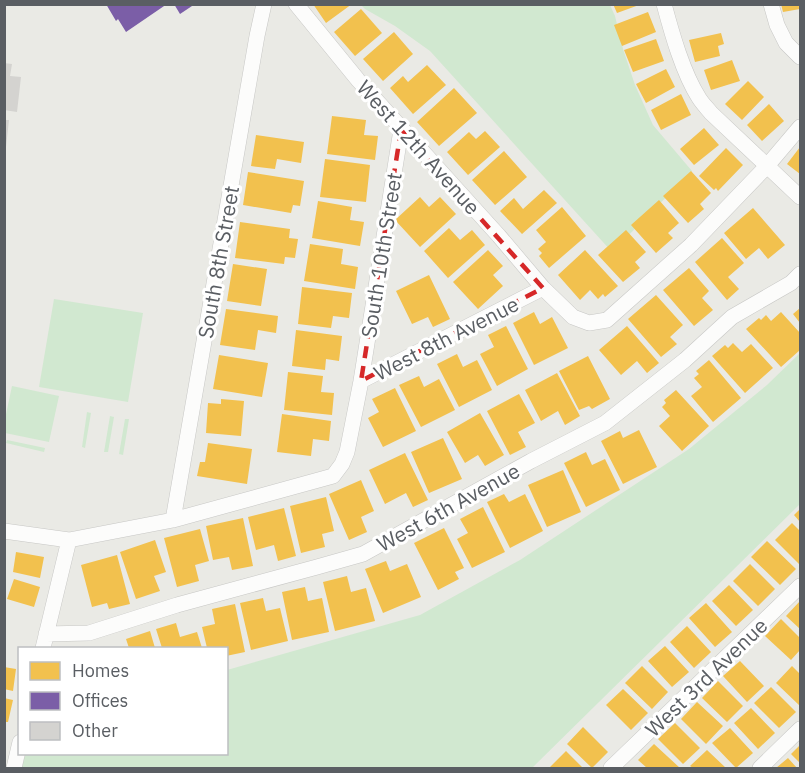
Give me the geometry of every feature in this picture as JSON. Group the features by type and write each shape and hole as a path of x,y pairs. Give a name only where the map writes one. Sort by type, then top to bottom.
{"street":[{"name":"South 8th Street","path":"173,520 264,4"},
{"name":"West 12th Avenue","path":"296,4 401,130 499,236 543,288"},
{"path":"664,4 683,64 699,98 711,113 801,197"},
{"path":"771,4 777,25 786,43 801,57"},
{"name":"West 8th Avenue","path":"4,531 69,540 173,520 333,476 347,452 361,381 543,288 573,316 589,323 608,320 691,245 801,127"},
{"name":"South 10th Street","path":"361,381 401,130"},
{"name":"West 6th Avenue","path":"45,641 89,633 177,605 363,554 531,461 605,423 685,360 732,317 791,283 801,274"},
{"path":"45,641 69,540"},
{"name":"West 3rd Avenue","path":"611,768 801,586"},
{"path":"760,768 801,729"},
{"path":"14,768 18,751"}],"highlighted area":[{"path":"401,130 543,288 361,381"}],"green space":[{"path":"361,5 610,5 635,85 653,125 692,171 612,252 430,51"},
{"path":"54,299 143,313 128,402 39,387"},
{"path":"800,353 800,504 532,768 14,768 20,755 228,755 228,670 420,615 520,560 689,449 767,385"},
{"path":"12,386 59,396 49,442 5,433 5,419"},
{"path":"87,412 91,413 85,448 82,447"},
{"path":"110,416 114,417 108,452 104,452"},
{"path":"125,419 129,419 123,455 119,454"},
{"path":"7,440 45,448 44,452 6,443"}],"building: Homes":[{"path":"313,4 352,4 326,23"},
{"path":"613,4 639,4 639,5 617,13"},
{"path":"781,4 800,4 800,9 783,12"},
{"path":"361,9 382,33 355,56 334,32"},
{"path":"648,12 656,32 622,46 614,25"},
{"path":"394,32 413,54 383,81 363,59"},
{"path":"721,33 724,44 718,46 720,56 695,62 689,40"},
{"path":"656,39 664,61 633,72 624,50"},
{"path":"732,60 740,81 711,90 704,70"},
{"path":"427,65 446,85 413,114 390,88 403,76 408,82"},
{"path":"666,69 675,87 646,103 636,84"},
{"path":"748,81 764,97 742,120 725,104"},
{"path":"454,88 477,113 439,146 417,122"},
{"path":"681,94 691,115 661,130 651,110"},
{"path":"769,104 784,121 762,141 747,125"},
{"path":"332,116 366,120 364,135 378,136 375,160 327,154"},
{"path":"704,128 719,145 694,165 680,149"},
{"path":"485,131 500,147 468,175 447,152 469,132 476,139"},
{"path":"256,135 304,142 301,163 277,159 275,169 251,166"},
{"path":"800,147 800,174 787,164"},
{"path":"726,148 743,165 718,191 699,176"},
{"path":"504,151 527,177 495,205 472,180"},
{"path":"325,159 370,165 366,202 320,197"},
{"path":"691,171 711,193 700,204 704,209 688,223 663,196"},
{"path":"248,172 304,181 300,206 293,205 291,213 243,205"},
{"path":"544,190 557,203 522,234 500,211 514,198 523,209"},
{"path":"420,197 429,207 440,197 456,214 420,247 395,220"},
{"path":"659,200 679,223 668,233 673,238 656,253 631,225"},
{"path":"318,201 352,207 350,220 364,222 360,246 312,238"},
{"path":"562,207 586,236 549,268 539,256 542,253 538,249 546,242 536,230"},
{"path":"753,208 785,245 768,259 759,248 746,259 724,233"},
{"path":"240,222 290,229 289,238 298,239 295,258 285,257 284,264 235,258"},
{"path":"449,228 460,240 472,230 485,245 448,278 424,251"},
{"path":"626,230 646,252 635,262 640,268 623,282 598,255"},
{"path":"722,238 744,263 728,277 739,289 727,300 695,262"},
{"path":"310,244 343,249 341,264 358,267 355,289 304,281"},
{"path":"488,250 503,266 493,275 503,286 478,309 453,282"},
{"path":"585,250 618,286 605,297 603,294 598,299 590,290 580,300 558,275"},
{"path":"233,264 267,269 261,306 227,301"},
{"path":"689,268 709,291 702,298 713,310 694,326 663,290"},
{"path":"429,275 450,319 433,327 428,317 412,324 396,291"},
{"path":"302,287 352,293 349,318 333,316 331,328 298,324"},
{"path":"656,295 683,325 670,337 677,344 661,357 628,319"},
{"path":"800,308 800,323 793,314"},
{"path":"226,309 278,316 276,333 258,330 255,350 220,345"},
{"path":"534,312 540,324 552,317 568,348 534,365 513,323"},
{"path":"781,312 800,333 800,350 781,367 746,329 759,318 761,320 766,315 771,321"},
{"path":"506,326 528,369 497,386 480,354 494,347 488,335"},
{"path":"627,326 659,363 647,373 637,361 621,375 599,350"},
{"path":"296,330 342,336 339,361 326,359 325,370 292,366"},
{"path":"733,343 742,352 751,344 773,368 745,393 712,356 725,345 728,348"},
{"path":"457,354 463,367 477,360 492,390 459,407 437,364"},
{"path":"219,355 268,363 262,397 213,389"},
{"path":"588,356 610,399 592,409 589,406 579,410 559,371"},
{"path":"709,360 741,398 713,422 691,396 702,387 694,378 699,374 696,371"},
{"path":"288,372 323,376 321,392 334,393 332,415 284,410"},
{"path":"557,373 580,416 565,425 558,411 541,421 525,390"},
{"path":"419,376 424,387 439,379 455,410 421,427 399,385"},
{"path":"395,388 416,431 383,447 368,418 379,412 372,399"},
{"path":"676,390 709,426 682,451 659,426 670,416 662,407 666,403 664,400"},
{"path":"519,394 535,423 518,432 526,447 510,455 487,411"},
{"path":"221,399 244,401 241,436 206,433 208,403 221,404"},
{"path":"480,413 504,455 485,466 478,455 465,463 447,432"},
{"path":"282,414 331,421 329,441 313,439 311,456 277,452"},
{"path":"639,430 657,467 623,484 601,441 620,431 623,438"},
{"path":"443,438 462,479 429,493 411,452"},
{"path":"208,443 252,449 247,484 197,476 200,462 205,462"},
{"path":"586,452 592,465 605,459 620,490 586,507 564,463"},
{"path":"405,453 428,500 413,507 406,493 385,504 369,470"},
{"path":"563,470 581,512 547,527 528,485"},
{"path":"361,480 374,511 361,517 367,532 349,540 329,494"},
{"path":"504,494 509,502 525,494 543,531 510,548 487,502"},
{"path":"326,497 334,531 322,534 325,547 301,553 290,506"},
{"path":"483,507 505,552 472,568 457,539 468,533 460,519"},
{"path":"284,508 296,556 278,561 274,545 256,550 248,517"},
{"path":"800,509 800,522 794,515"},
{"path":"243,518 253,566 232,570 229,557 213,560 206,526"},
{"path":"792,523 800,531 800,565 775,540"},
{"path":"444,528 464,568 455,572 459,579 438,590 414,543"},
{"path":"200,529 209,561 195,565 199,581 177,587 164,538"},
{"path":"155,540 166,572 154,576 160,591 136,599 120,552"},
{"path":"767,541 796,569 780,585 751,557"},
{"path":"16,552 44,557 40,578 13,572"},
{"path":"117,555 130,604 109,609 107,603 92,607 81,565"},
{"path":"386,561 390,571 407,564 421,597 383,613 365,569"},
{"path":"750,564 775,589 758,606 733,581"},
{"path":"347,576 351,592 366,588 375,621 335,631 323,582"},
{"path":"14,579 40,587 34,607 7,599"},
{"path":"729,585 753,610 736,626 712,601"},
{"path":"305,587 308,601 322,598 329,632 292,640 282,592"},
{"path":"263,598 266,611 280,608 288,641 251,650 240,603"},
{"path":"800,601 800,629 786,616"},
{"path":"706,603 732,632 715,647 689,618"},
{"path":"235,604 245,652 228,656 228,647 207,647 202,627 215,624 212,609"},
{"path":"781,619 800,638 800,650 791,660 765,636"},
{"path":"176,623 180,637 197,632 202,647 162,647 156,629"},
{"path":"687,626 711,652 694,668 670,642"},
{"path":"150,631 155,647 129,647 126,639"},
{"path":"665,646 689,672 672,687 648,661"},
{"path":"740,661 764,686 747,702 723,676"},
{"path":"642,666 668,692 652,709 625,683"},
{"path":"792,666 800,674 800,706 776,683"},
{"path":"4,667 16,669 13,691 4,689"},
{"path":"718,681 743,706 727,722 702,698"},
{"path":"771,687 796,712 779,728 754,703"},
{"path":"623,689 648,713 631,730 606,705"},
{"path":"4,698 13,700 8,722 4,722"},
{"path":"697,702 723,726 706,744 681,719"},
{"path":"751,708 775,733 758,749 734,723"},
{"path":"675,723 700,748 683,764 658,739"},
{"path":"583,727 608,752 592,768 567,744"},
{"path":"730,728 753,753 736,768 712,743"},
{"path":"654,744 680,768 647,768 638,760"},
{"path":"800,745 800,763 791,754"},
{"path":"707,750 726,768 693,768 690,766"},
{"path":"566,751 583,768 550,767"},
{"path":"788,758 797,768 776,768"}],"building: Offices":[{"path":"106,4 167,4 126,32"},
{"path":"174,4 195,4 180,14"}],"building: Other":[{"path":"4,63 12,64 10,76 21,77 17,112 4,110"},
{"path":"4,120 9,120 6,147 4,147"}]}
